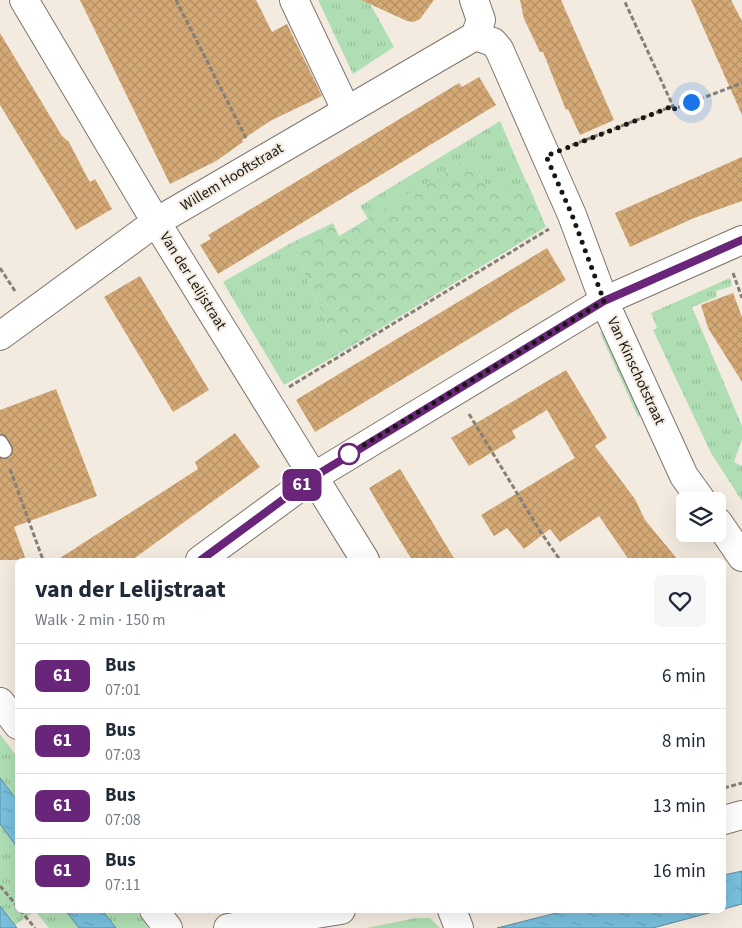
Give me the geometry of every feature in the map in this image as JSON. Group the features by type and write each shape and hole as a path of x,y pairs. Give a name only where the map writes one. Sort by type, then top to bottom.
{"street":[{"name":"Van der Lelijstraat","path":"24,0 156,222 315,476 364,558"},
{"path":"294,0 346,110"},
{"path":"474,0 481,20 475,36"},
{"name":"Willem Hooftstraat","path":"0,336 156,222 475,36"},
{"name":"Van Kinschotstraat","path":"475,36 493,42 499,49 572,215 604,301 684,476 696,492"},
{"path":"203,558 315,476 604,301 742,240"},
{"path":"726,534 742,557"},
{"path":"15,692 0,702 15,722"},
{"path":"726,819 742,815"},
{"path":"156,913 168,928"},
{"path":"228,928 322,913"},
{"path":"453,913 459,928"}],"path":[{"path":"176,0 250,144"},
{"path":"624,0 674,109 742,83"},
{"path":"546,156 673,106"},
{"path":"267,401 572,215"},
{"path":"456,392 540,531 559,558"},
{"path":"2,446 42,558"},
{"path":"726,787 742,783"},
{"path":"0,886 15,904"},
{"path":"22,913 35,928"}],"green space":[{"path":"318,0 368,0 394,47 353,74"},
{"path":"500,121 527,184 490,193 469,158 368,219 360,206"},
{"path":"469,158 490,193 527,182 546,227 340,353 291,243 333,223 339,236"},
{"path":"291,243 340,353 284,385 223,282"},
{"path":"730,278 732,286 716,291 717,297 692,307 742,426 742,439 734,462 742,466 742,501 711,453 653,330 657,328 651,313"},
{"path":"610,329 648,412 638,417 600,333"},
{"path":"0,734 15,754 15,797 0,778"},
{"path":"0,812 15,832 15,913 32,913 11,928 0,928"},
{"path":"37,913 67,913 79,928 49,928"},
{"path":"104,913 138,913 148,928 116,928"},
{"path":"416,918 430,918 440,928 366,928"}],"water":[{"path":"0,778 15,797 15,844 0,824"},
{"path":"742,871 742,904 726,908 726,875"},
{"path":"0,906 17,928 0,928"},
{"path":"67,913 104,913 116,928 79,928"},
{"path":"556,913 709,913 653,928 497,928"}],"building":[{"path":"80,0 256,0 272,32 287,24 322,96 270,121 216,161 170,184"},
{"path":"361,0 434,0 420,19 414,22 407,21"},
{"path":"520,0 561,0 614,120 580,135 568,109 566,110 543,52 540,52 524,19"},
{"path":"691,0 731,0 742,21 742,115"},
{"path":"0,33 62,136 69,142 90,182 95,179 112,209 76,230 0,105"},
{"path":"479,77 496,105 218,274 200,245 211,239 208,235 459,83 462,87"},
{"path":"742,157 742,201 694,218 630,247 615,213"},
{"path":"547,248 566,280 315,432 296,400"},
{"path":"140,276 209,390 173,412 104,297"},
{"path":"733,293 742,317 742,382 708,328 701,305"},
{"path":"566,370 607,438 595,446 635,499 645,520 676,558 628,558 599,516 560,542 550,529 524,549 507,528 494,536 481,515 575,458 547,410 512,431 516,438 469,466 451,438"},
{"path":"56,389 97,496 14,527 25,558 15,558 15,560 0,560 0,458 9,458 13,451 8,438 0,434 0,410"},
{"path":"235,433 260,467 135,558 60,558 198,469 195,462"},
{"path":"400,469 454,558 411,558 369,488"}],"bus line":[{"name":"61","path":"204,558 315,476 349,454 456,392 604,301 742,240"}],"route":[{"path":"349,454 456,392 604,301 572,215 546,156 673,106 674,109 691,102"}]}
